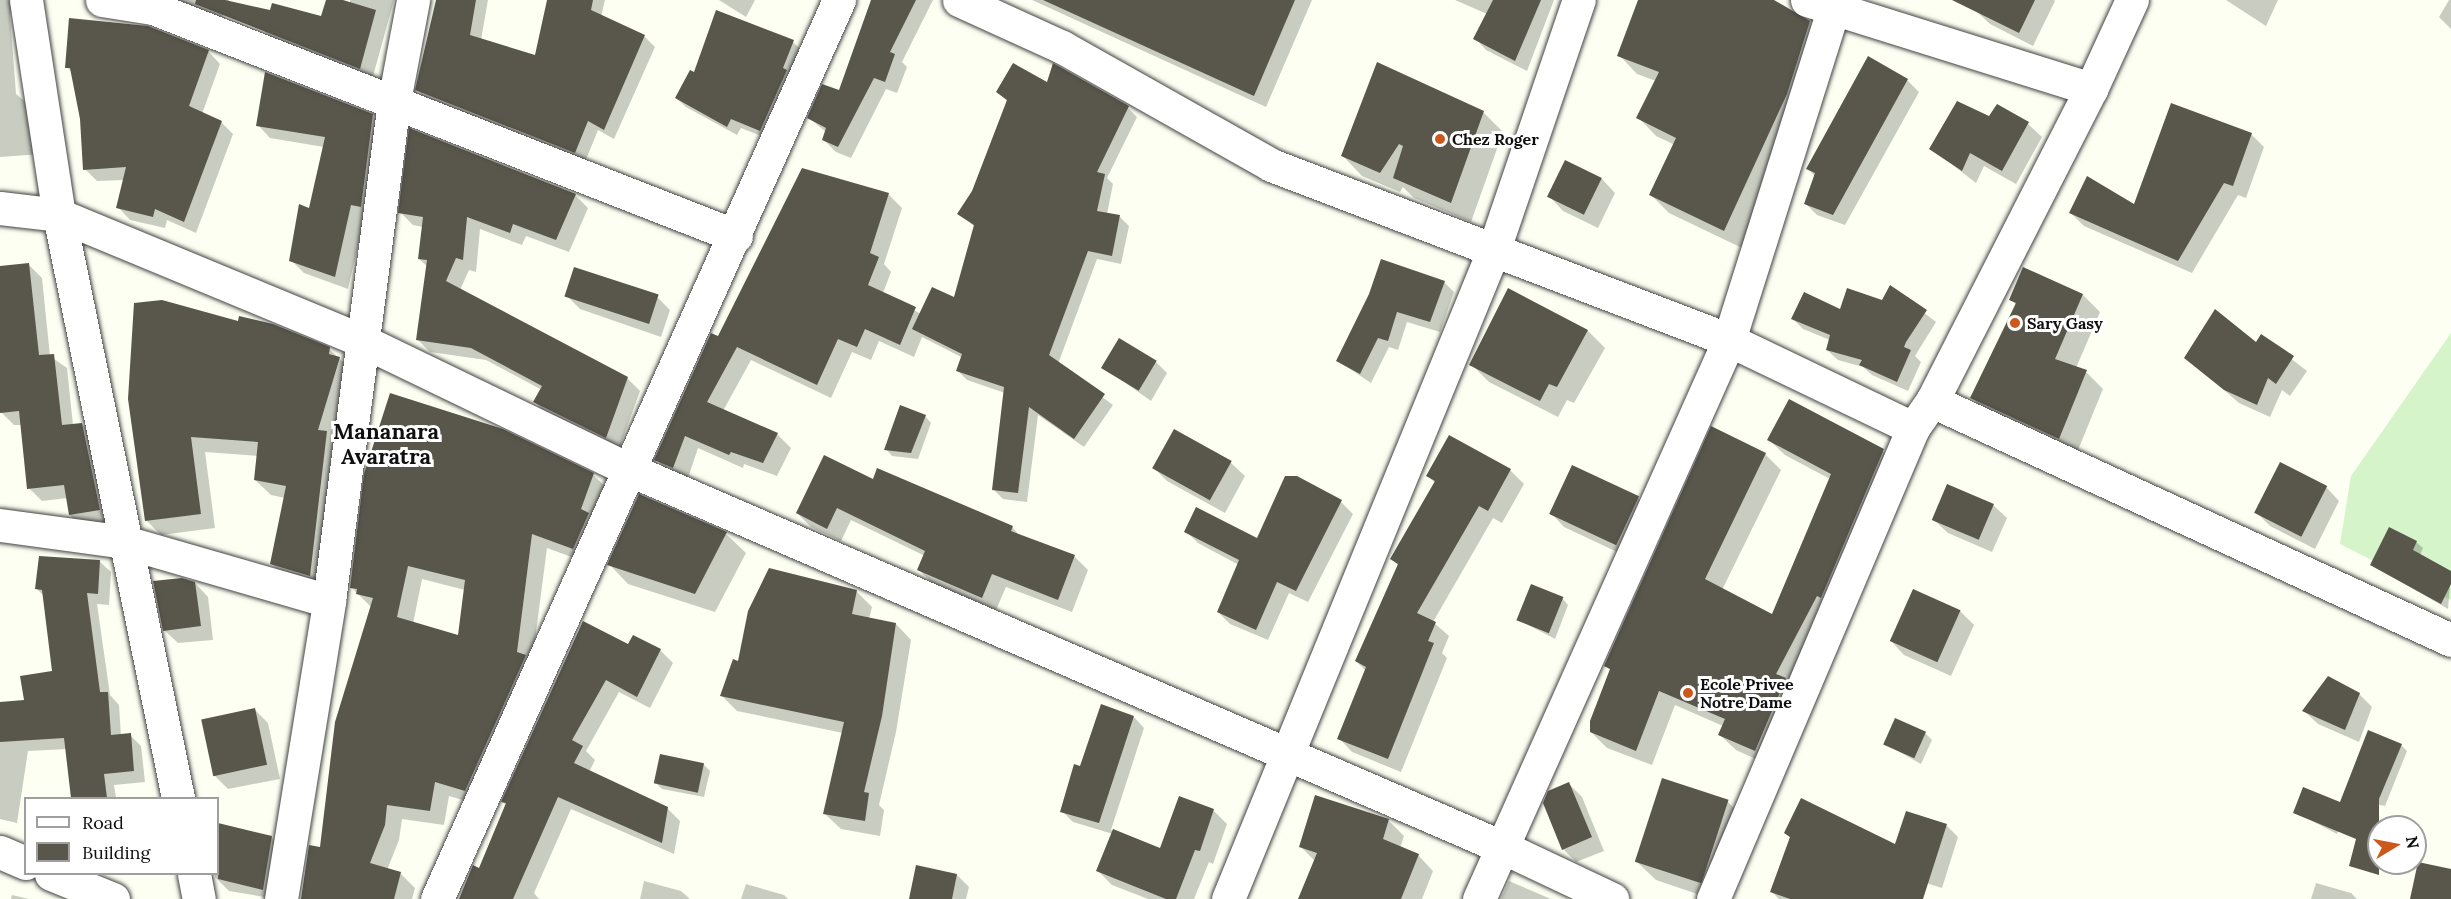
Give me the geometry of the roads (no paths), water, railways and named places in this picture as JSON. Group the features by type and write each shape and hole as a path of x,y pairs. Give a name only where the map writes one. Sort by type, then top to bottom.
{"street":[{"path":"26,0 59,215 178,797"},
{"path":"102,0 153,8 736,236"},
{"path":"281,899 329,601 394,101 413,0"},
{"path":"437,899 628,469 736,236 839,0"},
{"path":"959,0 1062,47 1271,165 1729,340 1913,428"},
{"path":"1228,899 1289,757 1494,249 1579,0"},
{"path":"1713,899 1913,428 1932,400 2091,89 2132,0"},
{"path":"1479,899 1595,633 1729,340 1820,5 2091,89"},
{"path":"0,208 59,215 363,341 628,469 1289,757 1502,847 1612,899"},
{"path":"1932,400 2451,640"},
{"path":"0,525 125,542 329,601"},
{"path":"0,852 24,862"},
{"path":"56,875 113,899"},
{"path":"194,875 199,899"}],"place":[{"name":"Chez Roger","path":"1440,139"},
{"name":"Sary Gasy","path":"2015,323"},
{"name":"Ecole Privee Notre Dame","path":"1688,693"}],"district":[{"name":"Mananara Avaratra","path":"386,444"}]}
